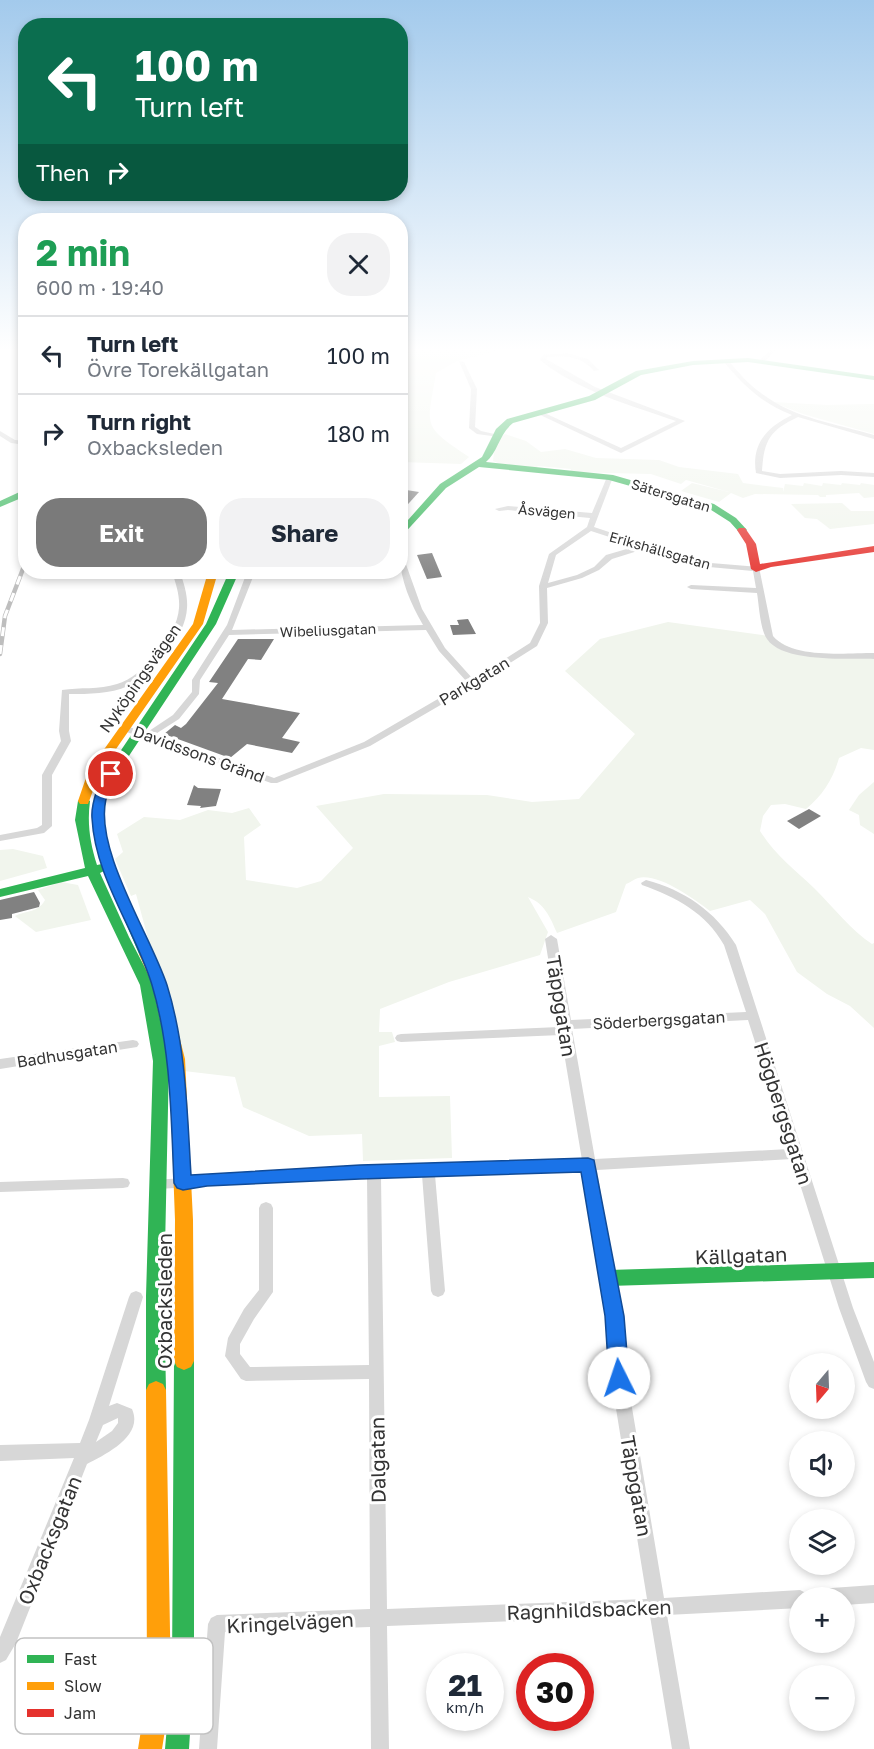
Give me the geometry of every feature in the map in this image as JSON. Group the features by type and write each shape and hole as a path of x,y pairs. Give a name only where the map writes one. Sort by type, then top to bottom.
{"main road":[{"path":"408,526 443,486 486,458 500,430"},
{"name":"Sätersgatan","path":"478,464 610,477 711,506 740,525 747,537 756,569"},
{"path":"0,504 18,496"},
{"name":"Erikshällsgatan","path":"756,569 769,564 874,549"},
{"name":"Nyköpingsvägen","path":"91,866 81,820 84,798 94,772 198,624 211,579"},
{"name":"Nyköpingsvägen","path":"108,862 98,817 100,799 111,774 143,734 211,624 231,579"},
{"path":"0,888 108,862"},
{"name":"Oxbacksleden","path":"108,862 159,984 177,1059 183,1183 183,1638"},
{"path":"0,893 91,866"},
{"name":"Oxbacksleden","path":"91,866 122,937 147,985 161,1060 155,1296 158,1638"},
{"name":"Källgatan","path":"609,1278 874,1270"},
{"name":"Oxbacksleden","path":"150,1749 152,1734"},
{"name":"Oxbacksleden","path":"177,1749 178,1734"}],"street":[{"path":"474,430 478,433 497,436"},
{"path":"574,430 621,452 665,430"},
{"path":"773,430 766,435 760,449 758,470 770,475 792,473 874,475"},
{"path":"847,430 874,437"},
{"path":"0,433 13,442 18,442"},
{"name":"Parkgatan","path":"274,781 367,744 534,644 544,623 543,586 553,554 590,528 610,477"},
{"name":"Åsvägen","path":"499,509 596,516"},
{"name":"Erikshällsgatan","path":"590,528 642,547 706,565 756,569"},
{"path":"543,586 594,570 604,565 609,557 642,547"},
{"path":"756,569 770,640 780,648 808,654 874,656"},
{"path":"0,838 40,831 47,826 47,775 66,741 65,692 103,689 130,682 144,672 161,654 178,630 183,603 178,579"},
{"path":"143,734 176,717 196,692 196,681 227,633 248,579"},
{"path":"407,579 418,609 441,649 472,683"},
{"path":"692,587 759,591"},
{"name":"Wibeliusgatan","path":"227,633 428,627"},
{"name":"Davidssons Gränd","path":"124,728 274,781"},
{"name":"Högbergsgatan","path":"646,883 666,889 704,912 722,930 730,945 835,1272 874,1382"},
{"name":"Täppgatan","path":"551,939 609,1278 619,1378 681,1749"},
{"name":"Söderbergsgatan","path":"401,1038 753,1016"},
{"name":"Badhusgatan","path":"0,1064 133,1044"},
{"path":"158,1184 207,1179 588,1165 797,1154"},
{"path":"428,1170 438,1291"},
{"name":"Dalgatan","path":"374,1172 380,1749"},
{"path":"0,1187 123,1183"},
{"path":"266,1208 266,1293 249,1314 233,1343 232,1356 236,1363 246,1374 375,1372"},
{"name":"Oxbacksgatan","path":"0,1654 5,1637 97,1420 136,1297"},
{"name":"Oxbacksgatan","path":"84,1454 120,1434 127,1414 117,1410 97,1420"},
{"path":"0,1453 84,1454"},
{"path":"855,1595 874,1594"},
{"name":"Ragnhildsbacken","path":"379,1617 658,1607 789,1600"},
{"name":"Kringelvägen","path":"213,1680 217,1624 379,1617"},
{"name":"Kringelvägen","path":"208,1749 209,1734"}],"shaded area":[{"path":"408,430 434,430 469,457 461,464 408,462"},
{"path":"858,430 874,430 874,434"},
{"path":"505,434 526,441 541,452 565,449 596,458 659,460 679,467 738,474 743,483 783,488 783,492 785,484 803,486 804,483 822,486 823,483 860,485 861,483 874,485 874,497 864,498 859,493 826,495 826,497 755,494 743,498 731,493 719,502 681,491 692,483 729,492 686,480 681,484 651,474 570,472 571,469 538,466 535,469 503,465 493,461 498,442"},
{"path":"842,503 851,511 874,511 874,524 830,529 817,519 805,518 791,504"},
{"path":"668,622 769,636 799,653 874,656 874,750 861,748 839,758 827,786 806,809 785,804 771,805 763,816 760,831 778,855 864,938 874,943 874,1028 850,1006 827,994 797,972 765,914 750,900 710,911 666,883 646,877 626,884 616,912 557,933 543,907 528,897 548,932 540,955 449,982 380,1009 379,1032 392,1032 395,1042 379,1046 379,1097 450,1096 452,1158 363,1161 362,1134 309,1136 243,1107 235,1077 184,1071 136,894 131,896 115,859 123,852 117,834 144,817 180,820 208,810 232,813 249,808 261,825 244,837 246,880 297,888 321,881 353,848 316,806 384,794 487,795 532,802 579,799 635,734 565,671 600,639"},
{"path":"874,782 874,834 860,825 859,815 849,810 859,795"},
{"path":"13,849 43,856 47,868 0,881 0,850"},
{"path":"61,882 78,885 91,920 36,932 15,916 36,909 42,904 45,900 38,890"}],"building":[{"path":"408,490 419,492 408,504"},
{"path":"432,553 442,577 427,579 417,555"},
{"path":"468,619 476,634 453,635 450,625 459,625 457,620"},
{"path":"238,639 274,639 261,660 248,659 222,699 300,713 282,738 300,742 292,753 247,744 230,758 164,734 175,725 181,728 186,724 218,683 209,682"},
{"path":"194,785 198,788 221,789 216,806 200,808 201,806 187,805"},
{"path":"809,809 821,816 799,829 787,821"},
{"path":"34,892 40,903 39,907 12,914 12,918 0,920 0,900"}],"railway":[{"path":"0,654 5,616 19,579"}],"traffic: fast":[{"path":"408,526 443,486 486,458 500,430"},
{"path":"478,464 610,477 711,506 733,520 742,530"},
{"path":"0,504 18,496"},
{"path":"146,954 106,856 98,817 100,800 111,774 211,624 231,579"},
{"path":"84,801 81,820 86,850 94,875 122,937 147,985 161,1061 155,1296 156,1390"},
{"path":"0,893 101,868"},
{"path":"609,1278 874,1270"},
{"path":"183,1638 184,1361"},
{"path":"177,1749 178,1734"}],"traffic: slow":[{"path":"84,801 94,772 198,624 211,579"},
{"path":"146,954 159,984 177,1059 184,1220 184,1361"},
{"path":"156,1390 158,1638"},
{"path":"150,1749 152,1734"}],"traffic: jam":[{"path":"742,530 751,544 756,569 769,564 874,549"}],"route":[{"path":"111,774 100,799 98,817 111,871 159,984 177,1059 183,1183 207,1179 360,1172 588,1165 609,1278 619,1378"}]}
